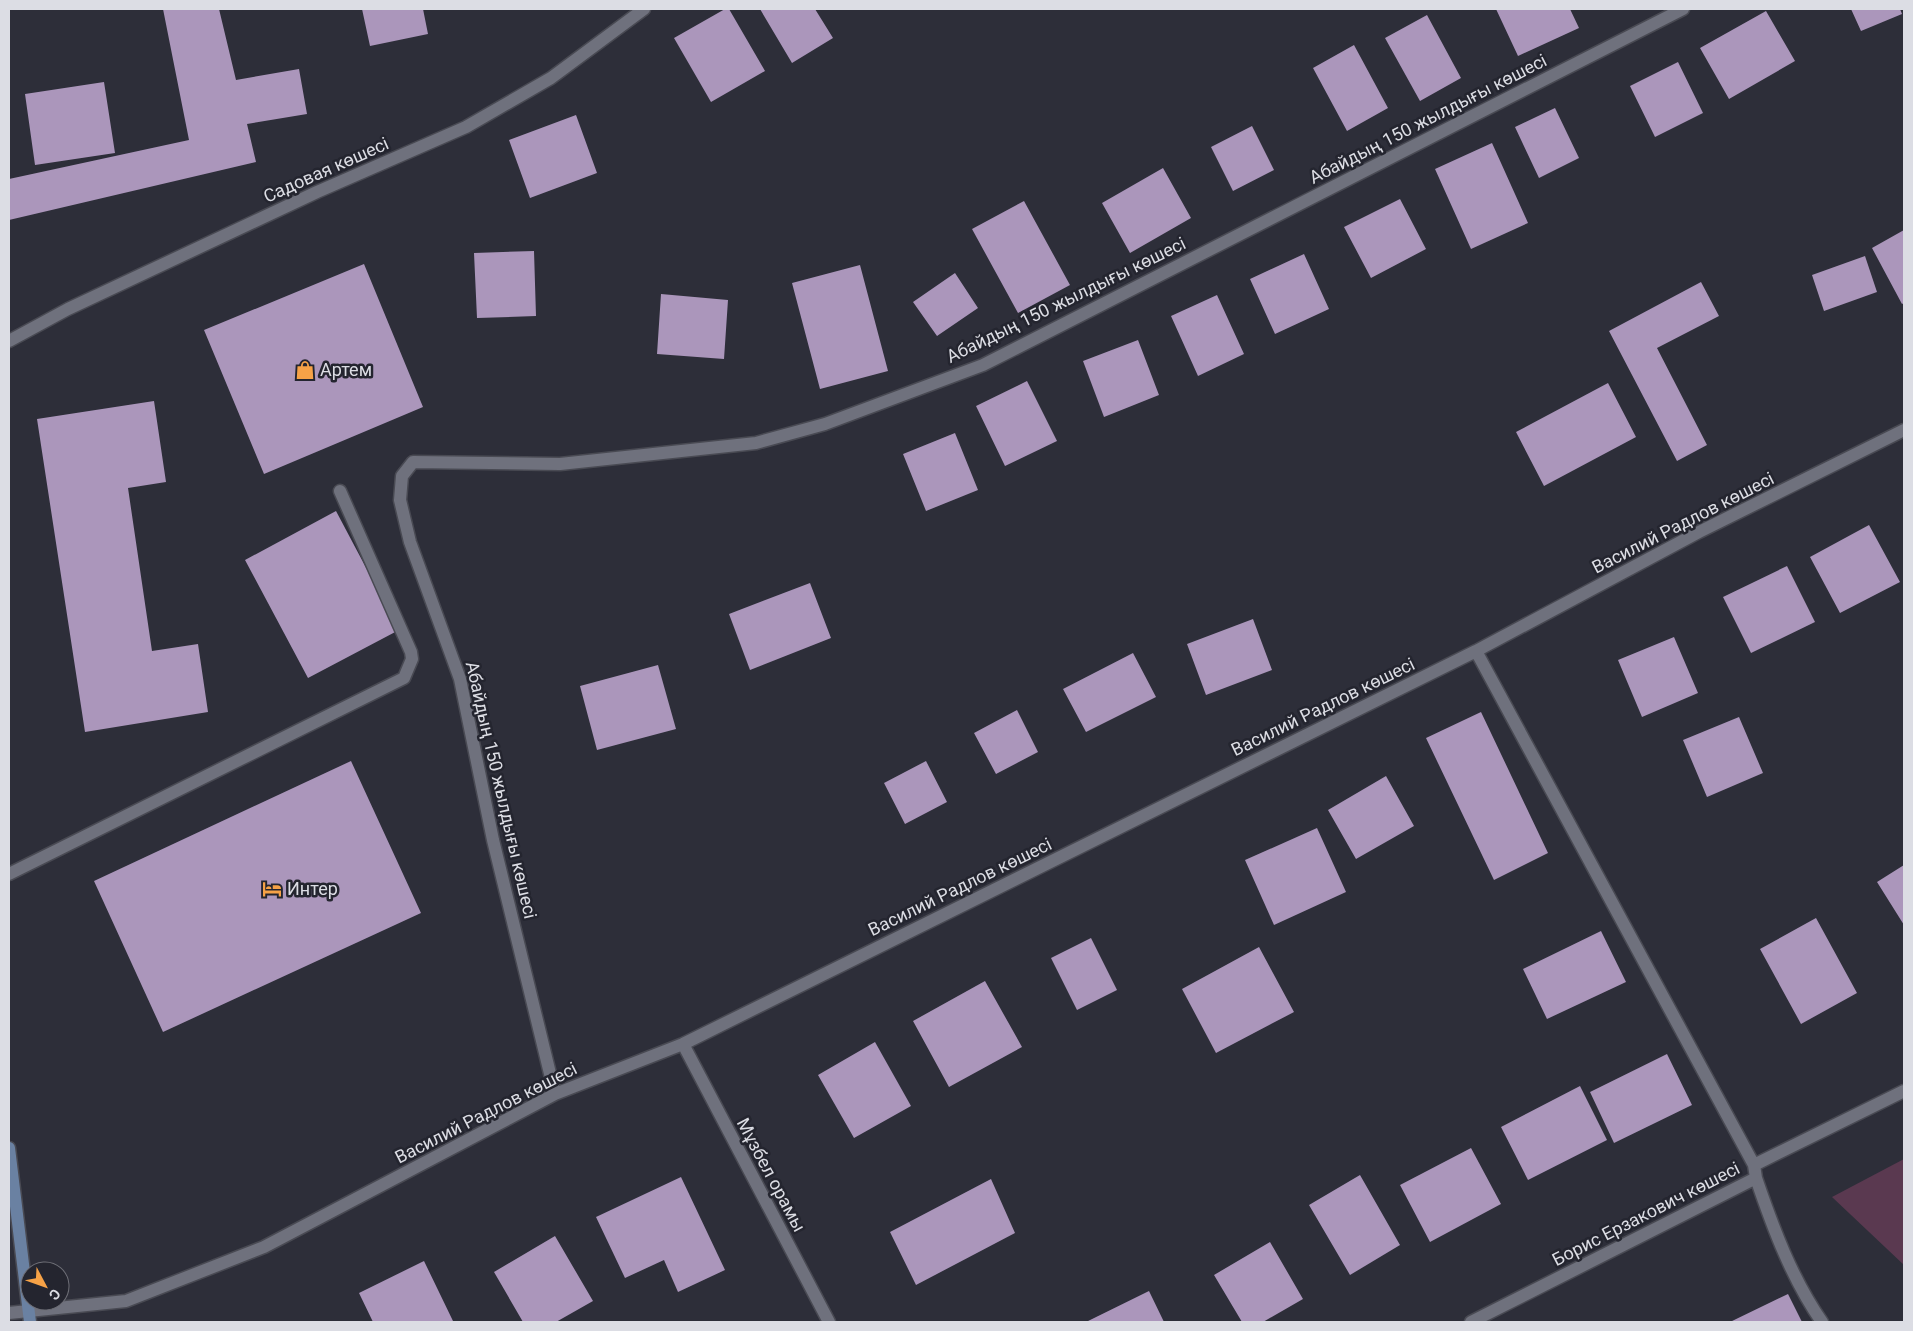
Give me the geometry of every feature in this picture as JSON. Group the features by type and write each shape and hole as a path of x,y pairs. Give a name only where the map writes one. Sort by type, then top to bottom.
{"street":[{"name":"Садовая көшесі","path":"9,341 68,309 317,192 466,127 551,78 644,9"},
{"name":"Абайдың 150 жылдығы көшесі","path":"555,1094 493,840 460,679 410,542 400,500 402,476 414,462 560,464 756,443 825,424 983,365 1683,9"},
{"name":"Василий Радлов көшесі","path":"9,1313 29,1316 126,1301 264,1247 555,1094 683,1044 1476,651 1699,532 1904,430"},
{"path":"9,874 404,678 412,659 412,652 340,491"},
{"path":"1476,651 1754,1165"},
{"name":"Мұзбел орамы","path":"683,1044 829,1322"},
{"name":"Борис Ерзакович көшесі","path":"1471,1322 1756,1178 1754,1165 1904,1091"},
{"path":"9,1148 29,1316"},
{"path":"1756,1178 1770,1220 1807,1300 1822,1322"}],"shaded area":[{"path":"1904,1159 1904,1265 1832,1197"}],"building":[{"path":"163,9 219,9 236,80 299,69 307,114 247,124 256,162 9,220 9,179 189,140"},
{"path":"362,9 423,9 428,34 370,46"},
{"path":"725,9 729,9 765,71 711,102 674,38"},
{"path":"760,9 815,9 833,38 792,63"},
{"path":"1496,9 1570,9 1579,28 1518,56"},
{"path":"1851,9 1900,9 1902,14 1861,31"},
{"path":"1766,11 1795,61 1729,99 1700,48"},
{"path":"1427,15 1461,78 1420,101 1385,38"},
{"path":"1354,45 1388,108 1347,131 1313,68"},
{"path":"1678,62 1703,113 1655,137 1630,86"},
{"path":"104,82 115,153 35,165 25,94"},
{"path":"1555,108 1579,158 1539,178 1515,127"},
{"path":"576,115 597,173 530,198 509,140"},
{"path":"1252,126 1274,170 1233,191 1211,147"},
{"path":"1492,143 1528,223 1471,249 1435,169"},
{"path":"1163,168 1191,218 1130,253 1102,203"},
{"path":"1400,199 1426,249 1371,278 1344,227"},
{"path":"1024,201 1070,285 1018,313 972,229"},
{"path":"1904,230 1904,303 1902,304 1872,248"},
{"path":"534,251 536,316 477,318 474,253"},
{"path":"1304,254 1329,309 1275,334 1250,279"},
{"path":"1865,256 1877,292 1824,311 1812,275"},
{"path":"364,264 423,407 264,474 204,330"},
{"path":"860,265 888,371 820,389 792,283"},
{"path":"955,273 978,308 937,336 913,302"},
{"path":"1701,282 1719,316 1657,348 1707,445 1677,461 1609,331"},
{"path":"661,294 728,300 724,359 657,354"},
{"path":"1217,295 1244,354 1198,376 1171,316"},
{"path":"1138,340 1159,395 1104,417 1083,361"},
{"path":"1027,381 1057,441 1005,466 976,406"},
{"path":"1608,383 1636,437 1544,486 1516,432"},
{"path":"154,401 166,482 128,488 152,651 198,644 208,712 85,732 37,419"},
{"path":"955,433 978,490 926,511 903,454"},
{"path":"336,511 399,630 308,678 245,560"},
{"path":"1869,525 1900,582 1840,613 1810,557"},
{"path":"1787,566 1815,622 1751,653 1723,597"},
{"path":"810,583 831,638 750,670 729,614"},
{"path":"1253,619 1272,670 1206,695 1187,644"},
{"path":"1674,637 1698,693 1642,717 1618,660"},
{"path":"1133,653 1156,697 1086,732 1063,689"},
{"path":"658,665 676,729 597,750 580,686"},
{"path":"1017,710 1038,752 996,774 974,733"},
{"path":"1481,712 1548,853 1494,880 1426,738"},
{"path":"1739,717 1763,773 1707,797 1683,740"},
{"path":"351,761 421,913 163,1032 94,881"},
{"path":"926,761 947,802 905,824 884,783"},
{"path":"1386,776 1414,826 1356,859 1328,810"},
{"path":"1317,828 1346,892 1274,925 1245,860"},
{"path":"1904,865 1904,925 1877,882"},
{"path":"1816,918 1857,993 1801,1024 1760,949"},
{"path":"1601,931 1626,982 1547,1019 1523,969"},
{"path":"1091,938 1117,990 1077,1010 1051,958"},
{"path":"1259,947 1294,1012 1216,1053 1182,989"},
{"path":"985,981 1022,1047 949,1087 913,1021"},
{"path":"875,1042 911,1106 854,1138 818,1075"},
{"path":"1667,1054 1692,1105 1614,1143 1590,1092"},
{"path":"1580,1086 1607,1140 1528,1180 1501,1127"},
{"path":"1471,1148 1501,1204 1430,1242 1400,1185"},
{"path":"1360,1175 1400,1245 1350,1275 1309,1205"},
{"path":"681,1177 725,1270 678,1292 664,1260 625,1278 596,1217"},
{"path":"991,1179 1015,1233 916,1285 890,1232"},
{"path":"555,1236 593,1301 556,1322 523,1322 494,1272"},
{"path":"1270,1242 1303,1299 1263,1322 1242,1322 1214,1275"},
{"path":"424,1261 453,1321 373,1322 359,1293"},
{"path":"1149,1291 1164,1322 1086,1322"},
{"path":"1788,1294 1802,1322 1730,1322"}],"place":[{"name":"Артем","path":"305,370"},
{"name":"Интер","path":"272,889"}]}
